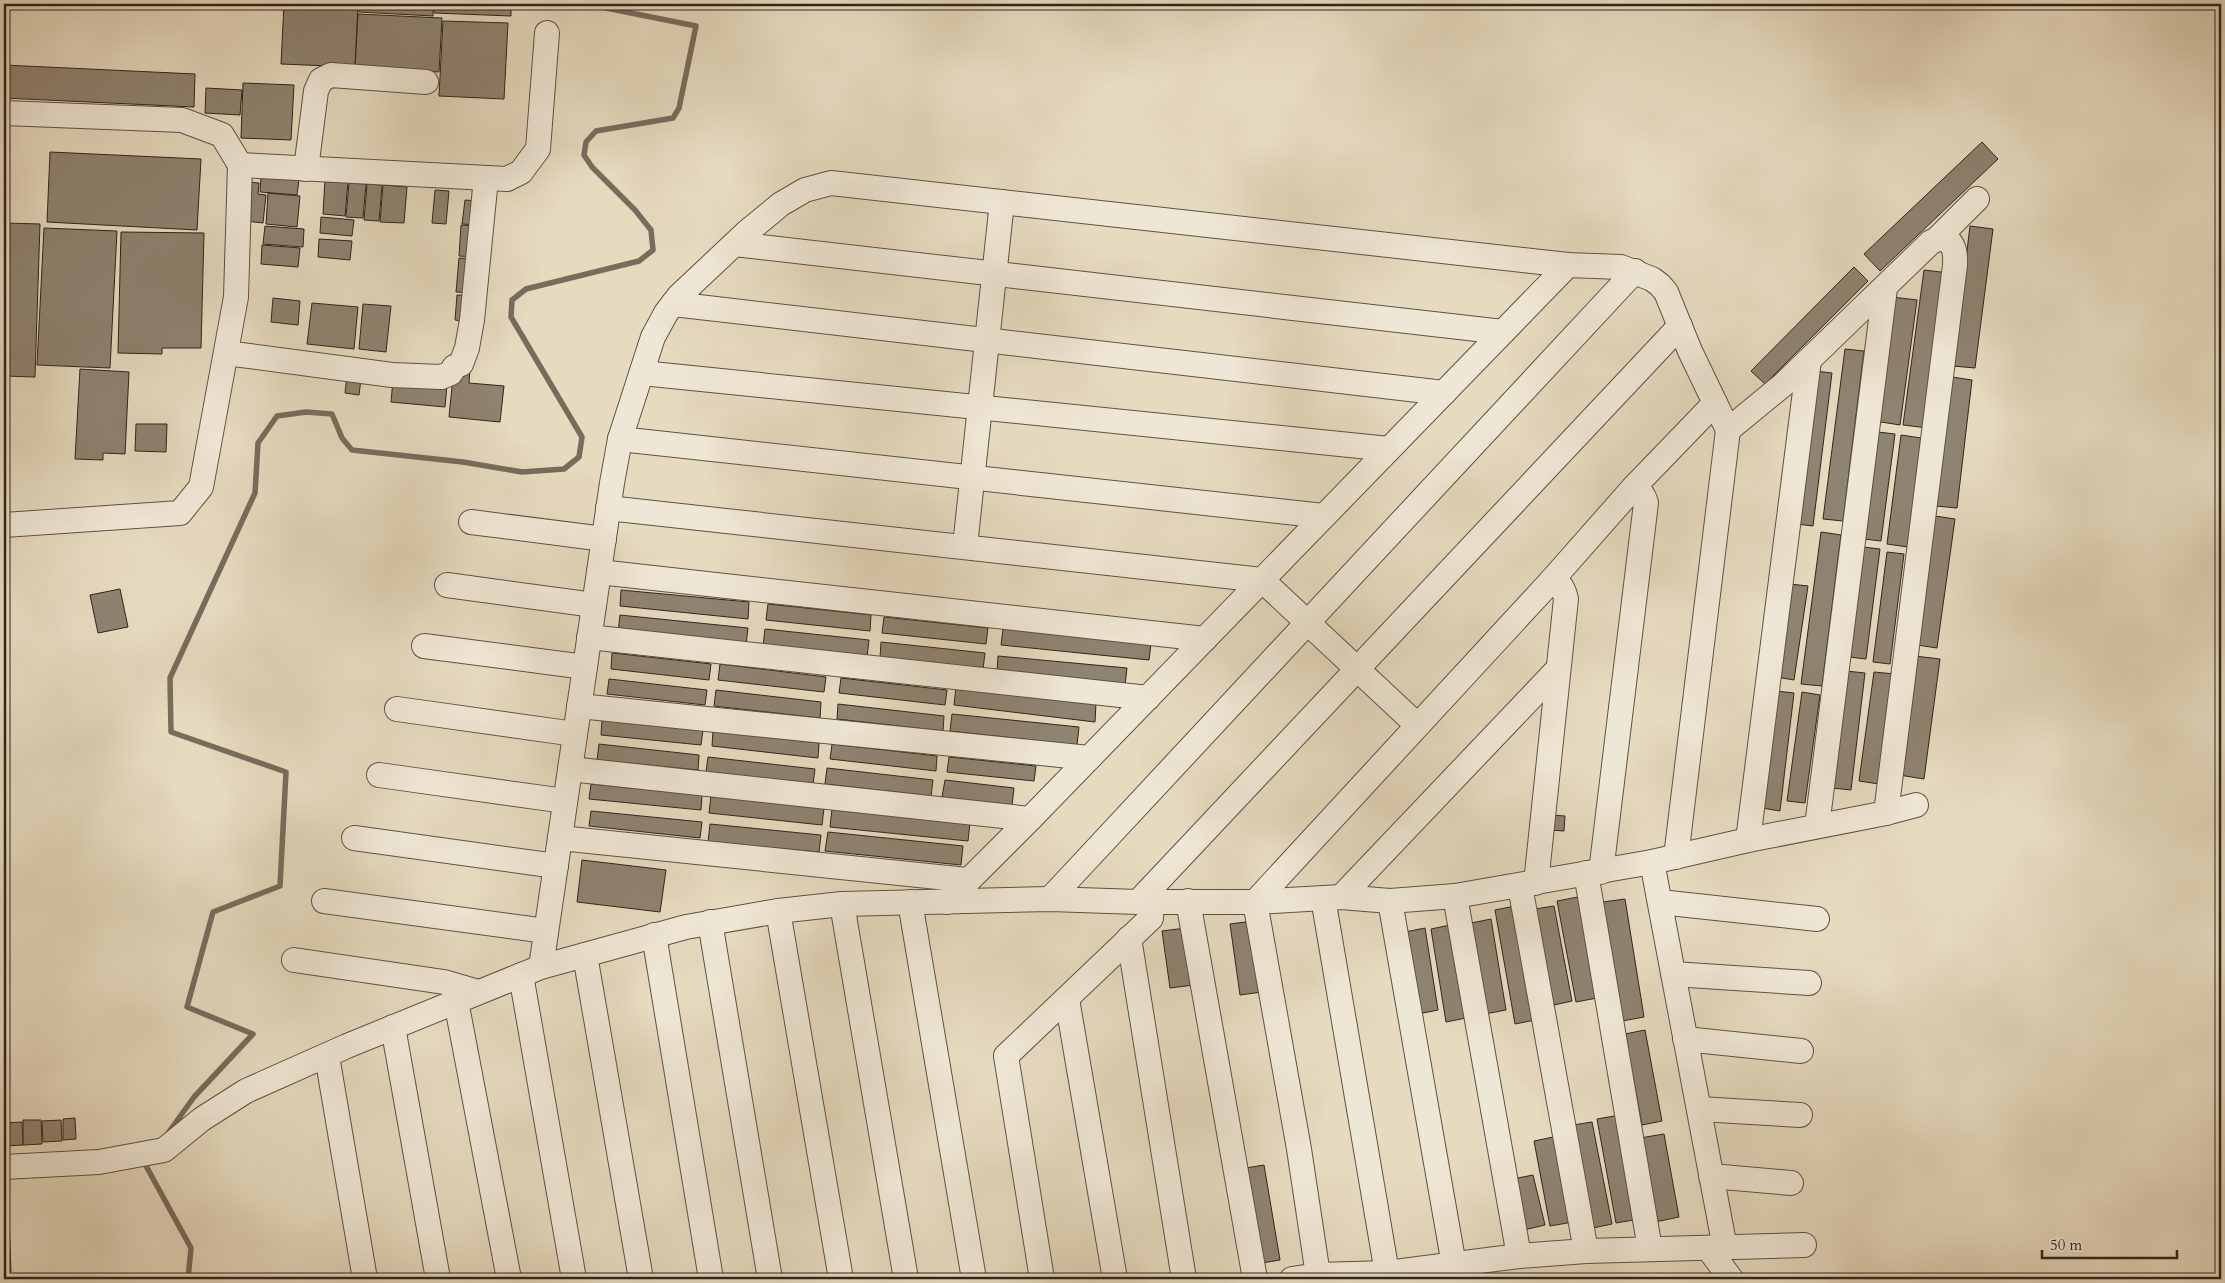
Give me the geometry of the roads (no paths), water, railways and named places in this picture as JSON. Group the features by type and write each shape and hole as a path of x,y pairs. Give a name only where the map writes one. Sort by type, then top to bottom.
{"street":[{"path":"240,165 507,179 522,172 538,149 547,33"},
{"path":"306,169 316,91 321,80 331,75 426,82"},
{"path":"4,113 182,120 222,136 240,165 236,297 201,487 180,513 4,525"},
{"path":"226,352 392,375 441,377 451,373 454,366 461,364 468,348 486,178"},
{"path":"574,1279 531,971 546,931 608,508 620,439 653,337 673,304 734,244 781,204 805,190 831,182 1568,266 1621,266 1652,279 1666,292 1728,430 1676,857"},
{"path":"1728,430 1784,384 1977,199"},
{"path":"965,546 1002,202"},
{"path":"1886,813 1955,265 1955,249 1951,243 1938,238"},
{"path":"734,244 1502,332"},
{"path":"946,902 1030,819 1568,266"},
{"path":"1050,899 1635,271"},
{"path":"1817,826 1885,288"},
{"path":"673,304 1444,393"},
{"path":"1145,902 1358,669 1680,326"},
{"path":"1748,840 1809,360"},
{"path":"642,373 1389,449"},
{"path":"1255,902 1552,580 1634,487 1715,403"},
{"path":"620,439 1324,516"},
{"path":"1634,487 1644,496 1646,503 1594,872 1650,1249"},
{"path":"608,508 1262,580 1417,725"},
{"path":"471,522 604,539"},
{"path":"599,572 1205,639"},
{"path":"1552,580 1559,583 1566,599 1528,884 1586,1251"},
{"path":"447,585 594,604"},
{"path":"589,636 1148,698"},
{"path":"424,646 585,667"},
{"path":"1332,898 1558,669"},
{"path":"579,706 1089,758"},
{"path":"397,709 575,734"},
{"path":"570,769 1030,819"},
{"path":"379,775 565,801"},
{"path":"4,1167 99,1162 164,1150 202,1119 246,1091 393,1027 531,971 654,935 710,922 778,911 842,904 1050,899 1145,902 1255,902 1332,898 1390,901 1455,896 1652,862 1748,840 1886,813 1916,804"},
{"path":"354,838 556,866"},
{"path":"560,838 967,880"},
{"path":"1652,862 1711,1176 1716,1248 1731,1279"},
{"path":"1455,896 1519,1256"},
{"path":"1332,898 1387,1273"},
{"path":"324,901 546,931"},
{"path":"1188,901 1255,1279"},
{"path":"1390,901 1454,1265"},
{"path":"910,902 974,1279"},
{"path":"1042,1279 1006,1056 1151,918 1145,902"},
{"path":"1255,902 1299,1149 1318,1275"},
{"path":"1660,902 1817,919"},
{"path":"842,904 906,1279"},
{"path":"778,911 842,1279"},
{"path":"710,922 770,1279"},
{"path":"654,935 711,1279"},
{"path":"1129,938 1184,1279"},
{"path":"585,955 641,1279"},
{"path":"294,960 444,982 478,992"},
{"path":"1673,974 1809,983"},
{"path":"1067,999 1115,1279"},
{"path":"456,1001 509,1279"},
{"path":"393,1027 438,1279"},
{"path":"1685,1039 1801,1051"},
{"path":"327,1056 365,1279"},
{"path":"1699,1109 1800,1115"},
{"path":"1711,1176 1792,1184"},
{"path":"1292,1279 1318,1275 1387,1273 1519,1256 1586,1251 1804,1245"}],"waterway":[{"path":"166,1136 194,1097 253,1034 187,1007 213,912 280,886 286,772 171,732 170,678 255,493 258,443 277,416 306,412 332,414 342,438 352,450 463,462 522,472 564,469 579,457 582,437 511,317 512,300 526,289 639,261 653,250 651,230 635,210 592,167 584,155 586,142 596,131 673,118 679,108 696,26 606,8 602,4"},
{"path":"148,1159 145,1164 191,1248 188,1279"}]}
